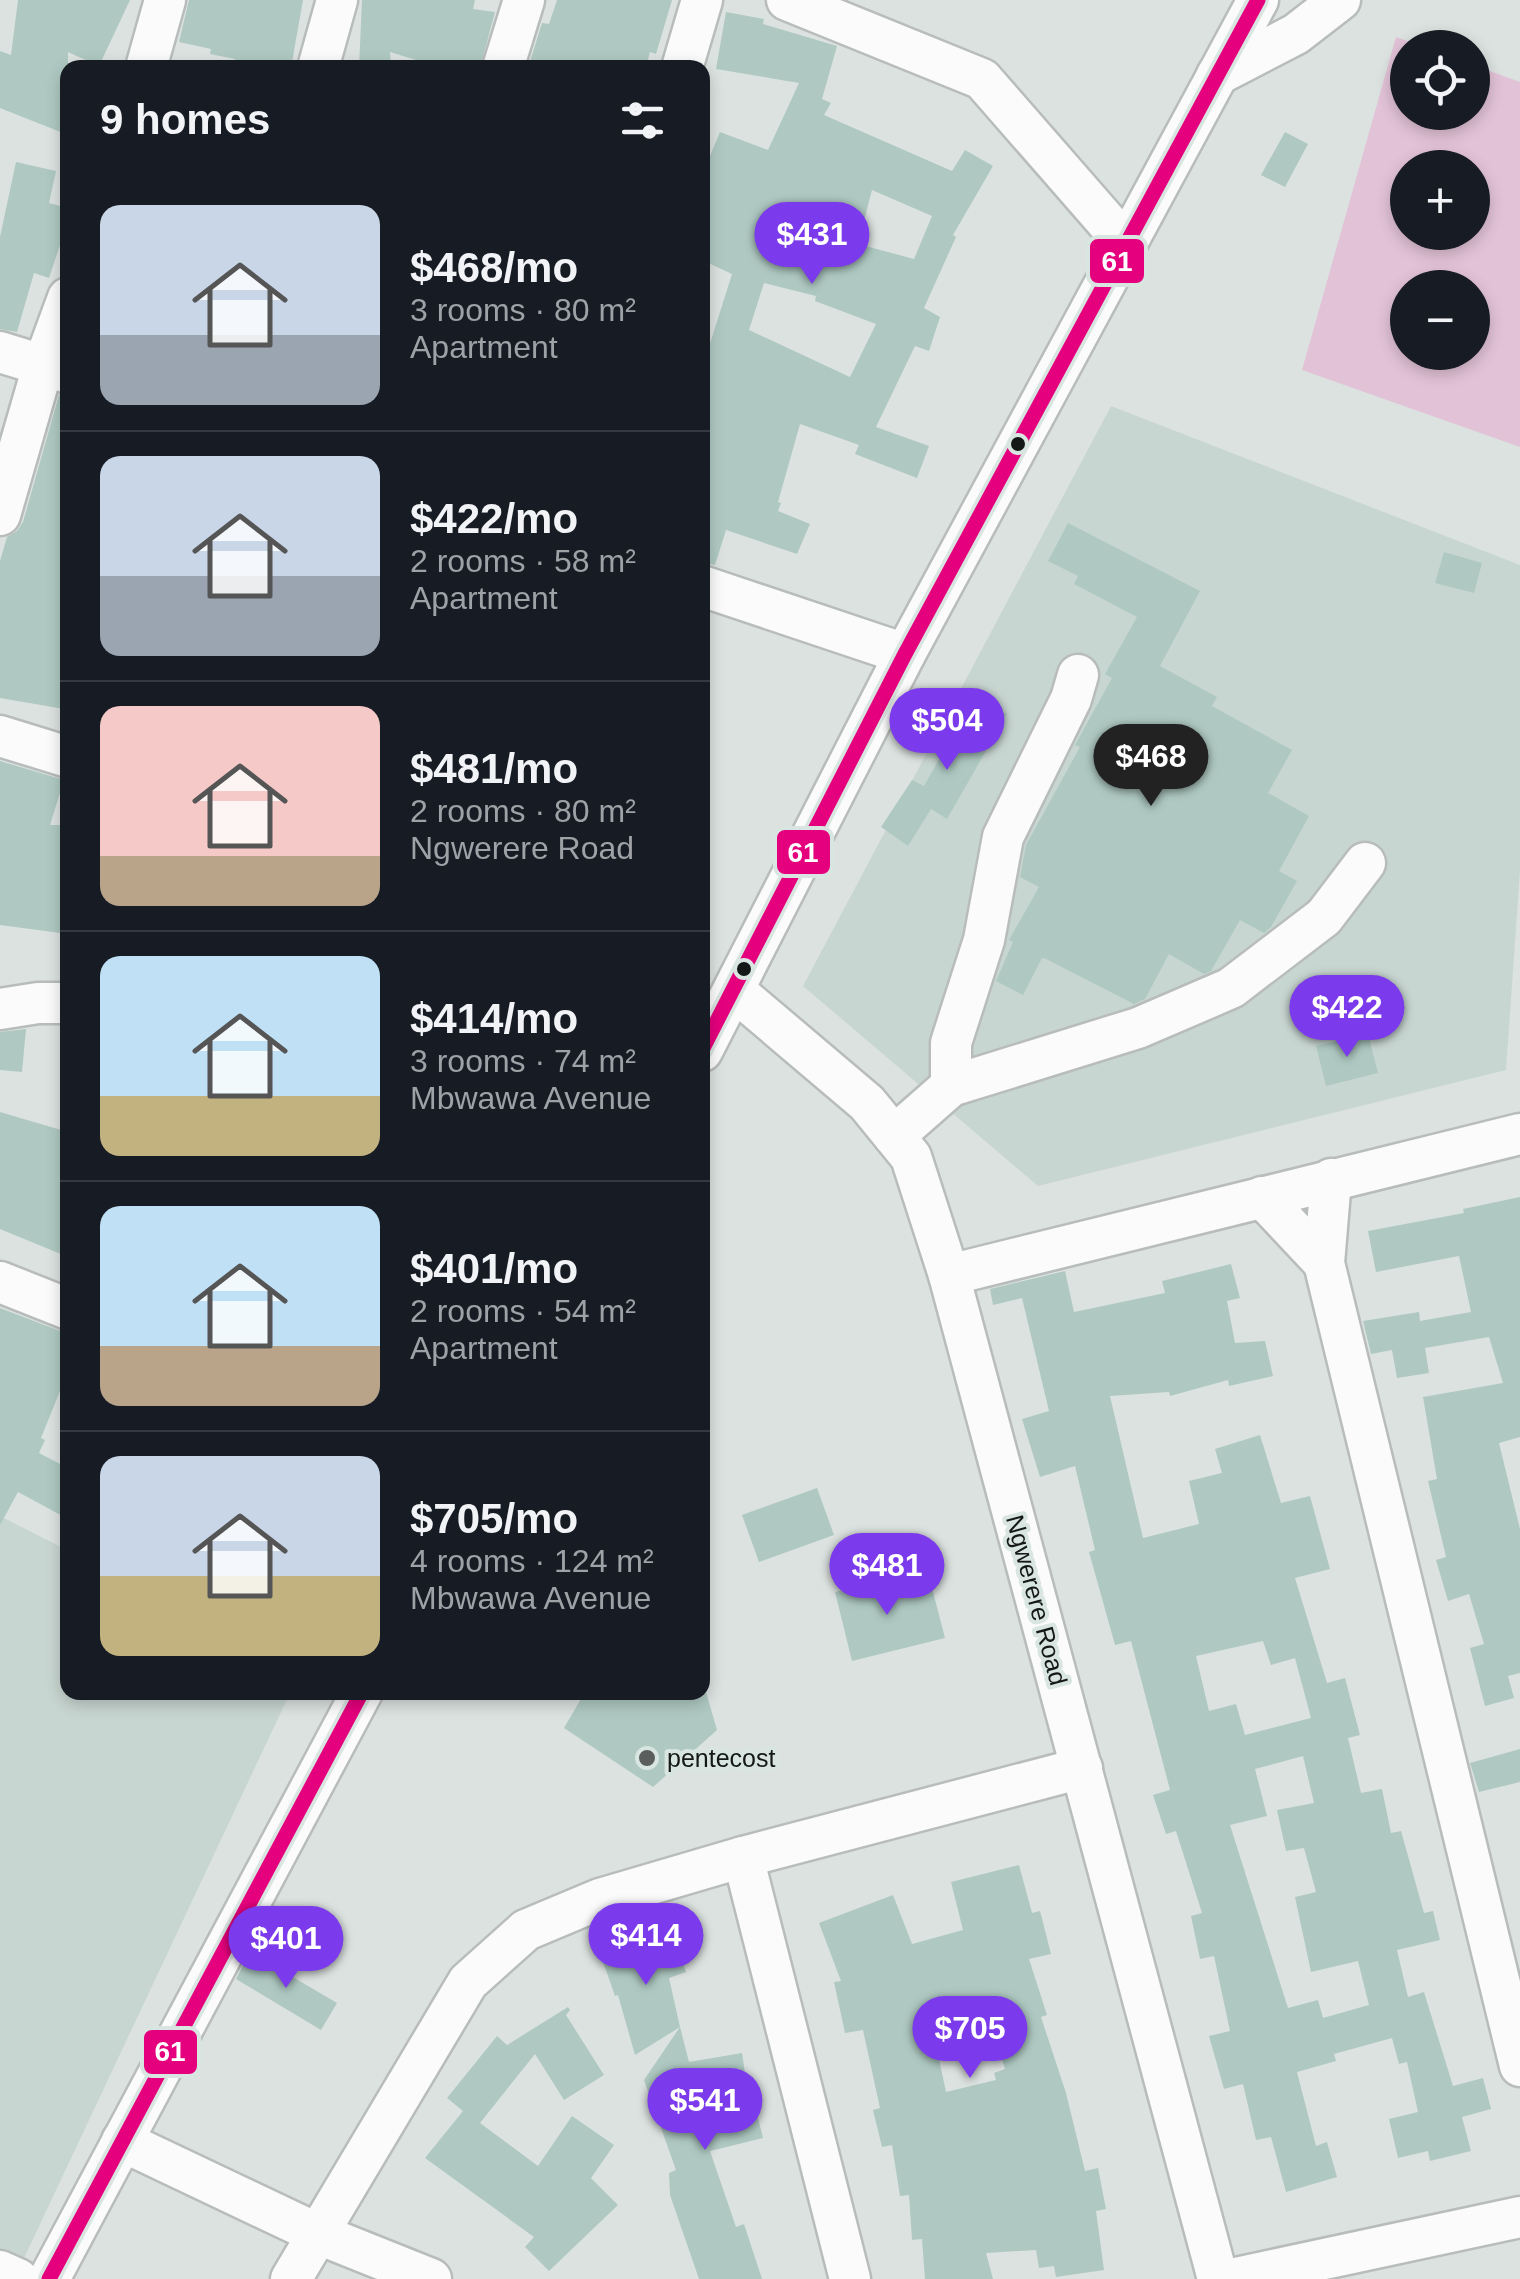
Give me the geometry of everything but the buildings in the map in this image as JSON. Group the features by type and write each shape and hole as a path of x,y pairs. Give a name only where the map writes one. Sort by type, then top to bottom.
{"street":[{"path":"148,60 165,0"},
{"path":"320,60 337,0"},
{"path":"505,60 524,0"},
{"path":"684,60 702,0"},
{"path":"788,0 982,80 1126,244"},
{"path":"710,1030 734,991 905,654 1258,0"},
{"path":"1217,75 1296,34 1340,0"},
{"path":"0,515 55,370 60,342"},
{"path":"0,352 55,370"},
{"path":"710,589 905,654"},
{"path":"951,1086 951,1044 984,940 1003,837 1071,698 1078,675"},
{"path":"0,736 60,755"},
{"path":"894,1136 951,1086 1138,1028 1231,988 1324,917 1365,863"},
{"name":"Ngwerere Road","path":"734,991 867,1103 911,1157 949,1275 1218,2279"},
{"path":"0,1009 60,1004"},
{"path":"949,1275 1520,1134"},
{"path":"1331,1179 1324,1262 1520,2066"},
{"path":"1262,1197 1324,1262"},
{"path":"0,1282 60,1306"},
{"path":"49,2279 358,1700"},
{"path":"290,2279 468,1982 526,1930 600,1899 1082,1768"},
{"path":"742,1858 850,2279"},
{"path":"122,2142 316,2233 430,2279"},
{"path":"1231,2279 1520,2216"},
{"path":"0,2272 18,2279"}],"shaded area":[{"path":"1390,58 1390,130 1490,130 1490,71 1520,82 1520,447 1302,370"},
{"path":"1111,406 1520,565 1520,871 1506,1070 1038,1186 803,986"},
{"path":"0,1516 60,1546 60,1700 287,1700 18,2271 0,2263"}],"transit line":[{"name":"61","path":"710,1034 905,654 1258,0"},
{"name":"61","path":"49,2279 358,1700"}],"place":[{"name":"pentecost","path":"647,1758"}]}
